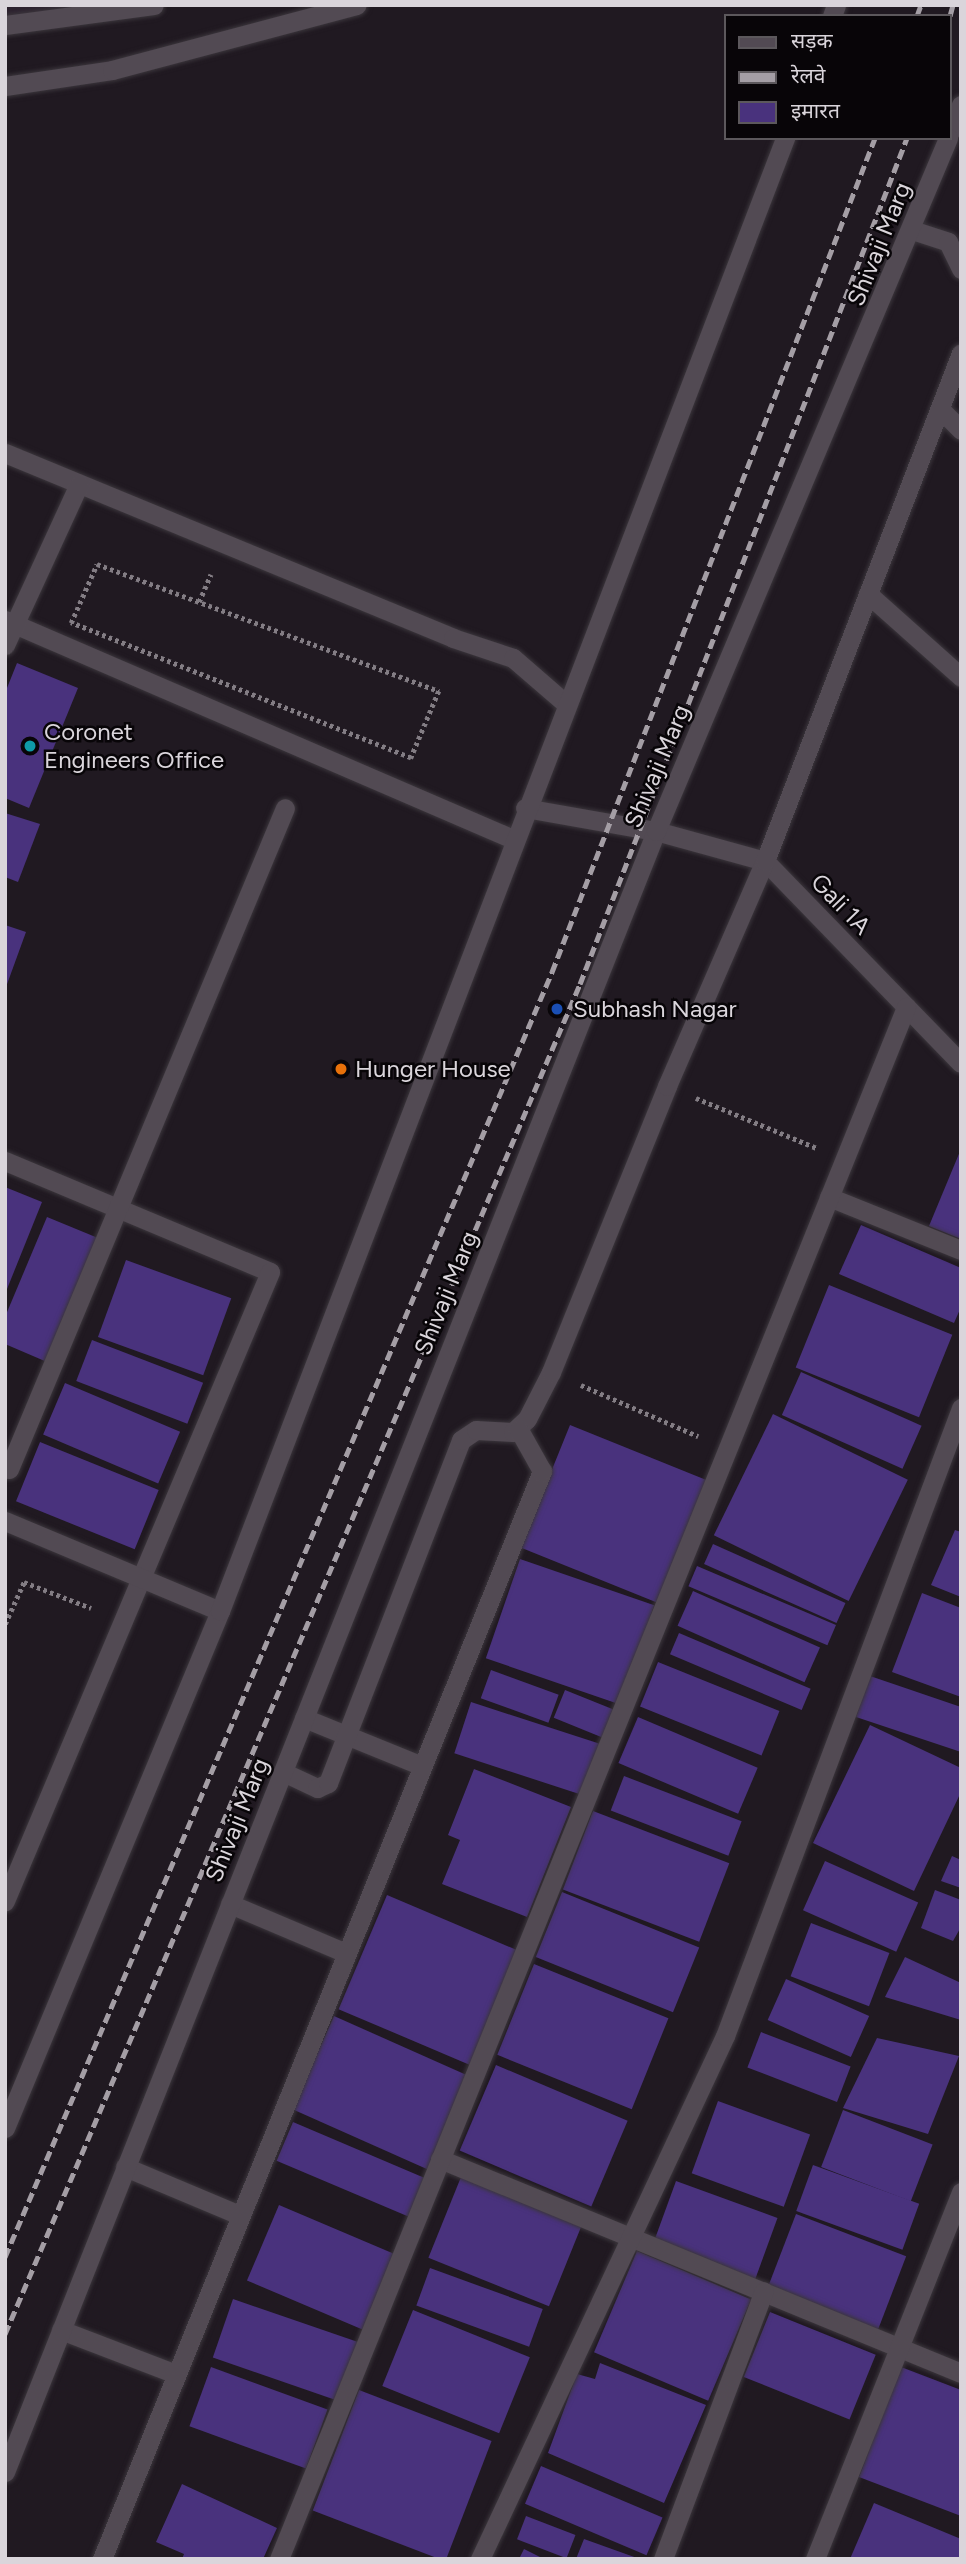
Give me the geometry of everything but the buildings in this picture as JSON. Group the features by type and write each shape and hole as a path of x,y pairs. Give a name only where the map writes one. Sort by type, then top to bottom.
{"street":[{"path":"5,25 154,5"},
{"path":"5,86 112,70 357,5"},
{"path":"952,127 961,105"},
{"path":"7,2120 220,1611 565,703 784,140"},
{"name":"Shivaji Marg","path":"5,2472 656,831 912,230 947,140"},
{"path":"912,230 954,242 961,269"},
{"path":"519,1430 551,1372 667,1086 765,861 942,411 961,353"},
{"path":"942,411 961,430"},
{"path":"5,453 513,658 565,703"},
{"path":"5,645 10,622 79,484"},
{"path":"868,594 961,677"},
{"path":"10,622 513,839"},
{"path":"5,1468 9,1469 285,808"},
{"path":"525,808 656,831 765,861"},
{"name":"Gali 1A","path":"765,861 961,1063"},
{"path":"279,2559 906,1007"},
{"path":"5,1161 270,1272 5,1901"},
{"path":"829,1197 961,1250"},
{"path":"480,2559 725,2036 961,1408"},
{"path":"282,1772 323,1788 347,1734 461,1440 475,1430 519,1430"},
{"path":"102,2559 542,1471 519,1430"},
{"path":"5,1521 142,1576 220,1611"},
{"path":"304,1718 422,1766"},
{"path":"230,1904 346,1953"},
{"path":"440,2159 631,2235 961,2374"},
{"path":"125,2167 240,2216"},
{"path":"814,2559 961,2192"},
{"path":"663,2559 764,2291"},
{"path":"61,2330 176,2374"}],"path":[{"path":"97,564 199,603 439,691 411,758 71,623 97,564"},
{"path":"667,1086 826,1152"},
{"path":"551,1372 701,1437 706,1424"},
{"path":"5,1624 24,1581 92,1606 87,1618"}],"shaded area":[{"path":"5,5 90,5 5,18"}],"railway":[{"path":"918,14 921,5"},
{"path":"951,14 953,5"},
{"path":"5,2257 552,972 874,140"},
{"path":"5,2334 580,984 906,140"}],"place":[{"name":"Coronet Engineers Office","path":"30,746"},
{"name":"Subhash Nagar","path":"557,1009"},
{"name":"Hunger House","path":"341,1069"}]}
